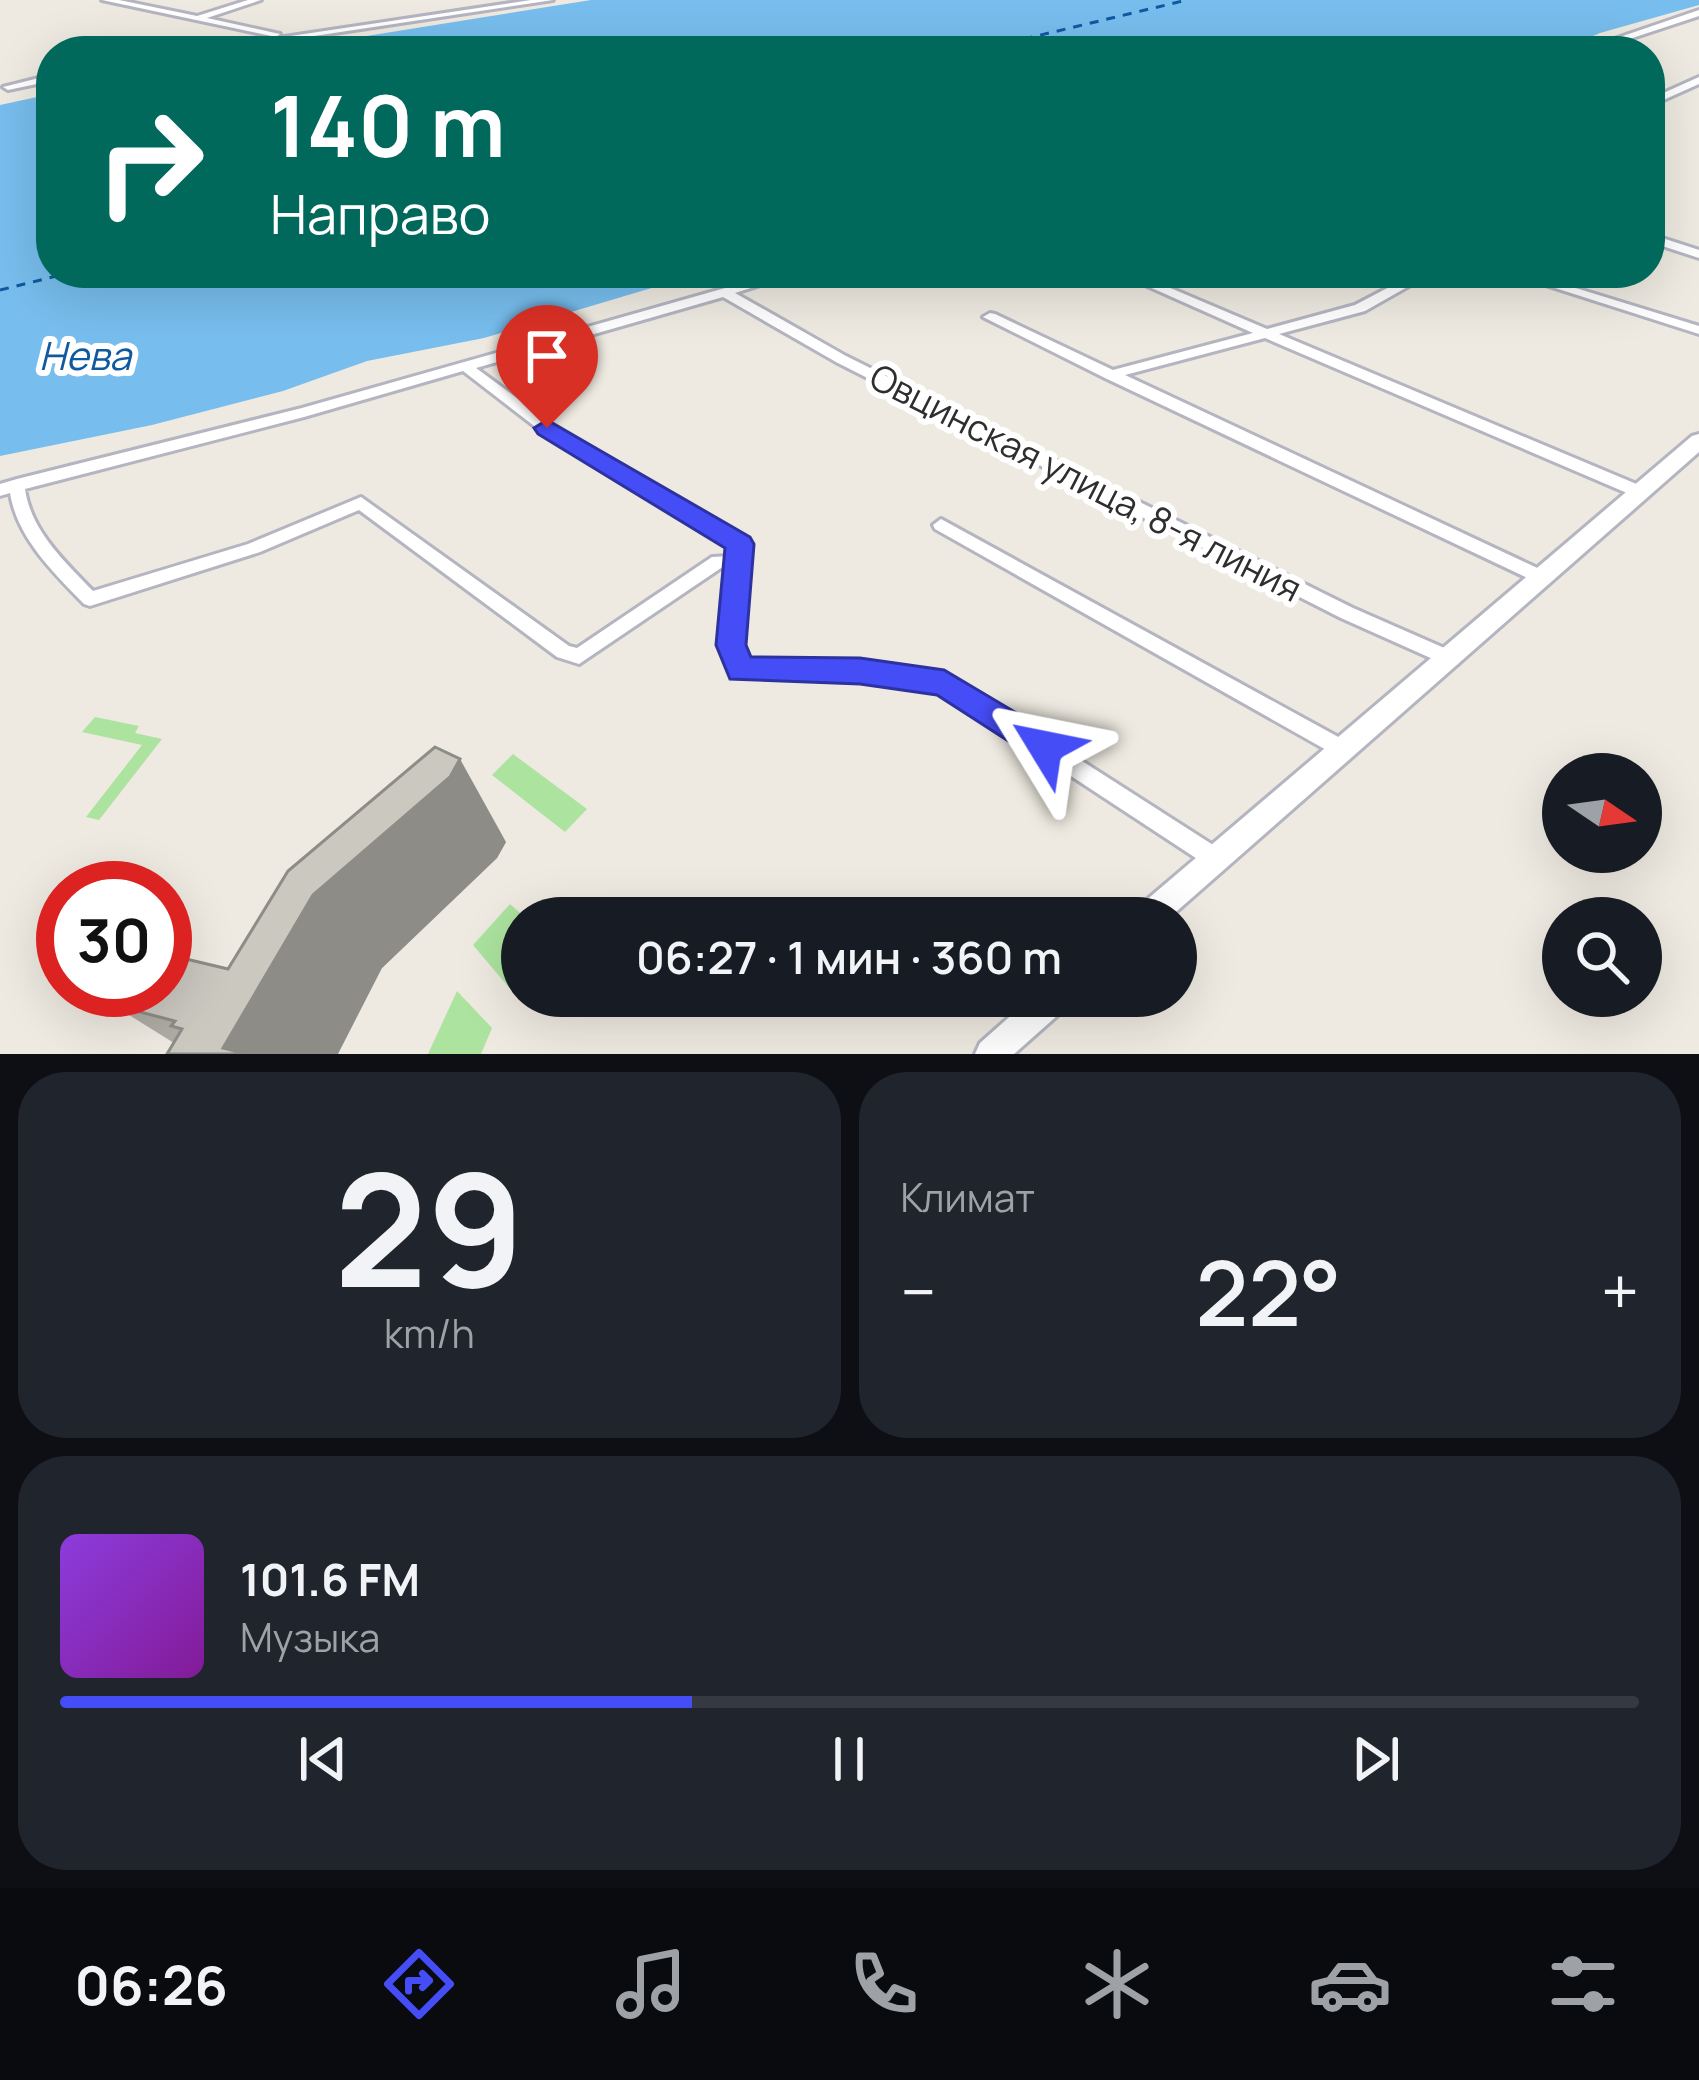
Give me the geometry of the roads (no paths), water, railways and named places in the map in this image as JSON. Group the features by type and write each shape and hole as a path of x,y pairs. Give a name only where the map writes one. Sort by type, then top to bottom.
{"main road":[{"path":"1172,897 1699,441"},
{"path":"991,1054 1032,1017"}],"street":[{"path":"106,0 175,9 289,36 549,0"},
{"path":"175,9 189,0"},
{"path":"199,17 257,0"},
{"path":"1629,36 1699,13"},
{"path":"1665,97 1699,80"},
{"path":"8,87 36,81"},
{"path":"1665,243 1699,254"},
{"path":"8,488 746,288"},
{"path":"1159,288 1549,449 1640,492"},
{"path":"1110,375 1360,308 1398,288"},
{"path":"1563,288 1699,330"},
{"name":"Овцинская улица, 8-я линия","path":"727,294 841,359 1347,613 1451,659"},
{"path":"990,317 1540,578"},
{"path":"465,366 547,428 740,544 731,645 741,670 860,671 944,683 1216,859"},
{"path":"8,488 42,544 90,599 254,548 361,503 564,652 579,656 718,562 740,562"},
{"path":"941,525 1344,750"}],"water":[{"path":"591,0 1699,0 1699,5 1593,36 367,36"},
{"name":"Нева","path":"36,97 36,288 652,288 484,338 367,361 283,391 152,425 0,456 0,105"}]}
